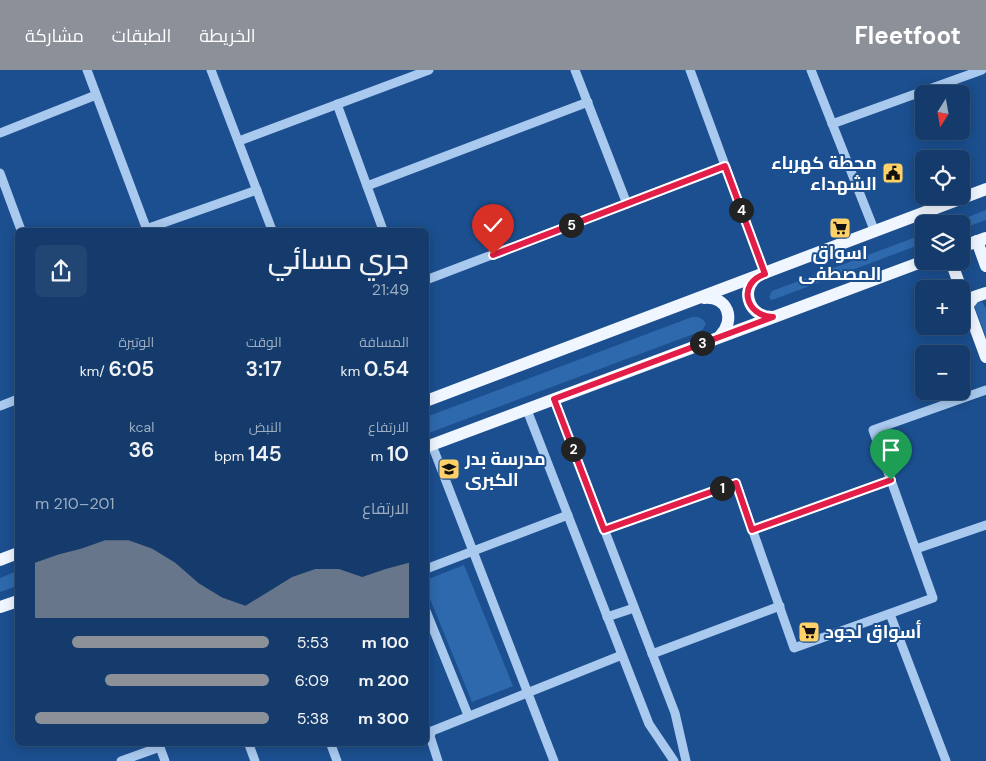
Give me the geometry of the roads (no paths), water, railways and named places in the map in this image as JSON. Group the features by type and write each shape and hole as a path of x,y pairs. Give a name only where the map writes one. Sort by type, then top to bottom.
{"main road":[{"path":"429,400 986,190"},
{"path":"970,244 982,239 986,266"},
{"path":"429,446 915,264"},
{"path":"760,275 748,287 748,300 754,311 766,317 773,317"},
{"path":"970,302 974,297 986,293"},
{"path":"702,298 710,297 717,299 727,310 728,324 720,336"},
{"path":"970,314 986,357"},
{"path":"0,560 15,554"},
{"path":"0,608 15,602"}],"street":[{"path":"86,70 147,228"},
{"path":"211,70 271,228"},
{"path":"238,141 429,70"},
{"path":"575,70 627,204"},
{"path":"690,70 725,166 760,275"},
{"path":"811,70 875,232"},
{"path":"832,124 960,74 982,70"},
{"path":"0,133 96,95"},
{"path":"367,186 588,102"},
{"path":"337,104 382,228"},
{"path":"429,279 725,166"},
{"path":"0,173 20,228"},
{"path":"150,228 257,190"},
{"path":"604,530 736,483 794,648 890,614 933,598 873,430 986,390"},
{"path":"554,399 675,713 686,761"},
{"path":"0,406 15,400"},
{"path":"527,410 649,724 674,761"},
{"path":"429,446 473,551 554,761"},
{"path":"752,530 891,480"},
{"path":"429,568 568,515"},
{"path":"916,549 986,525"},
{"path":"652,654 780,606"},
{"path":"608,617 634,608"},
{"path":"890,614 946,761"},
{"path":"429,618 468,716"},
{"path":"438,761 430,736 432,731 622,655"},
{"path":"121,761 157,746"},
{"path":"159,746 165,761"},
{"path":"249,746 255,761"},
{"path":"331,746 337,761"}],"place":[{"name":"محطة كهرباء الشهداء","path":"893,173"},
{"name":"اسواق المصطفى","path":"840,228"},
{"name":"مدرسة بدر الكبرى","path":"449,469"},
{"name":"أسواق لجود","path":"809,632"}]}
